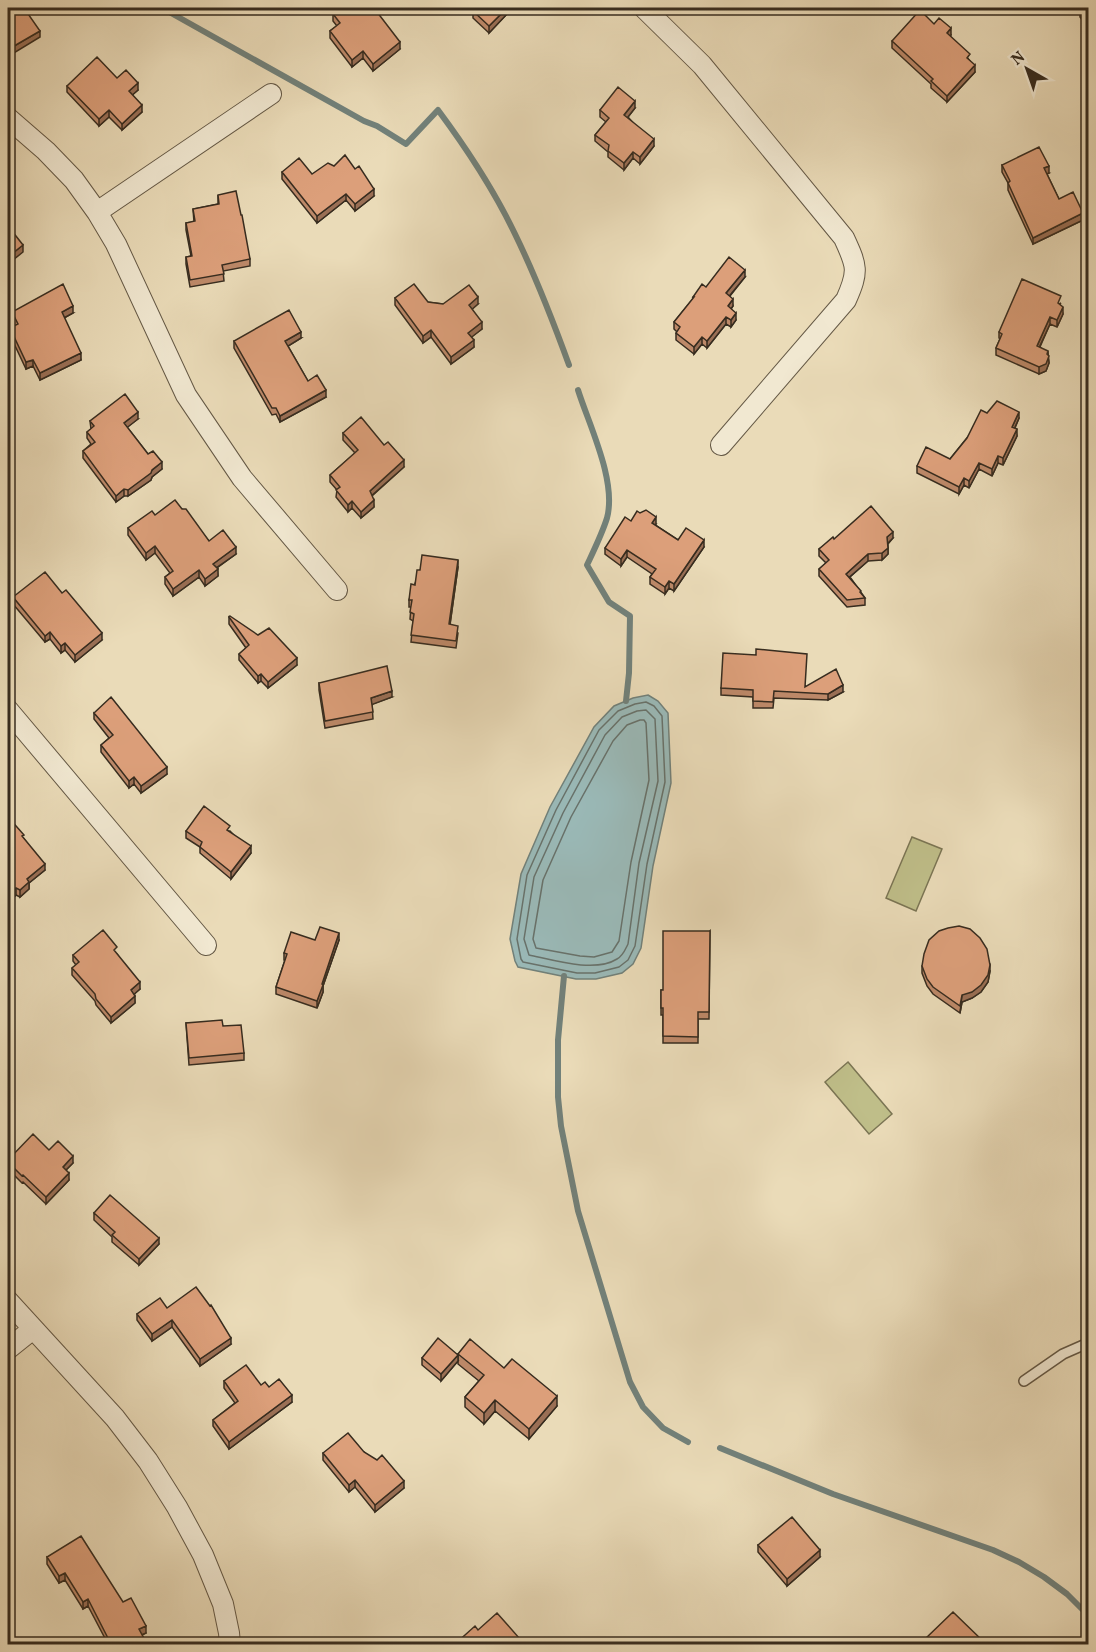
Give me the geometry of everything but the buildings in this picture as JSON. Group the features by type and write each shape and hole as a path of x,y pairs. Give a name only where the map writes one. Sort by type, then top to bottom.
{"street":[{"path":"644,8 702,65 844,238 854,259 854,281 846,300 721,446"},
{"path":"97,212 272,94"},
{"path":"8,118 46,151 74,180 97,212 116,244 186,394 242,478 337,590"},
{"path":"8,710 206,945"},
{"path":"8,1301 115,1418 177,1507 203,1555 223,1604 230,1644"},
{"path":"8,1349 33,1329"}],"lane":[{"path":"1024,1381 1063,1354 1089,1343"}],"shaded area":[{"path":"912,837 942,849 916,911 886,898"},
{"path":"848,1062 892,1114 869,1134 825,1082"}],"water":[{"path":"648,695 658,701 668,713 671,783 653,866 641,948 633,964 622,973 596,979 576,979 518,967 510,939 521,874 550,807 594,727 614,706"}],"waterway":[{"path":"171,13 406,144 438,110 480,170 507,218 537,283 569,365"},
{"path":"578,390 605,470 609,503 605,524 587,565 609,602 630,616 626,701"},
{"path":"564,976 558,1040 558,1097 561,1126 578,1211 630,1382 643,1407 663,1428 688,1442"},
{"path":"720,1448 833,1494 993,1550 1044,1577 1067,1594 1088,1615"}]}
